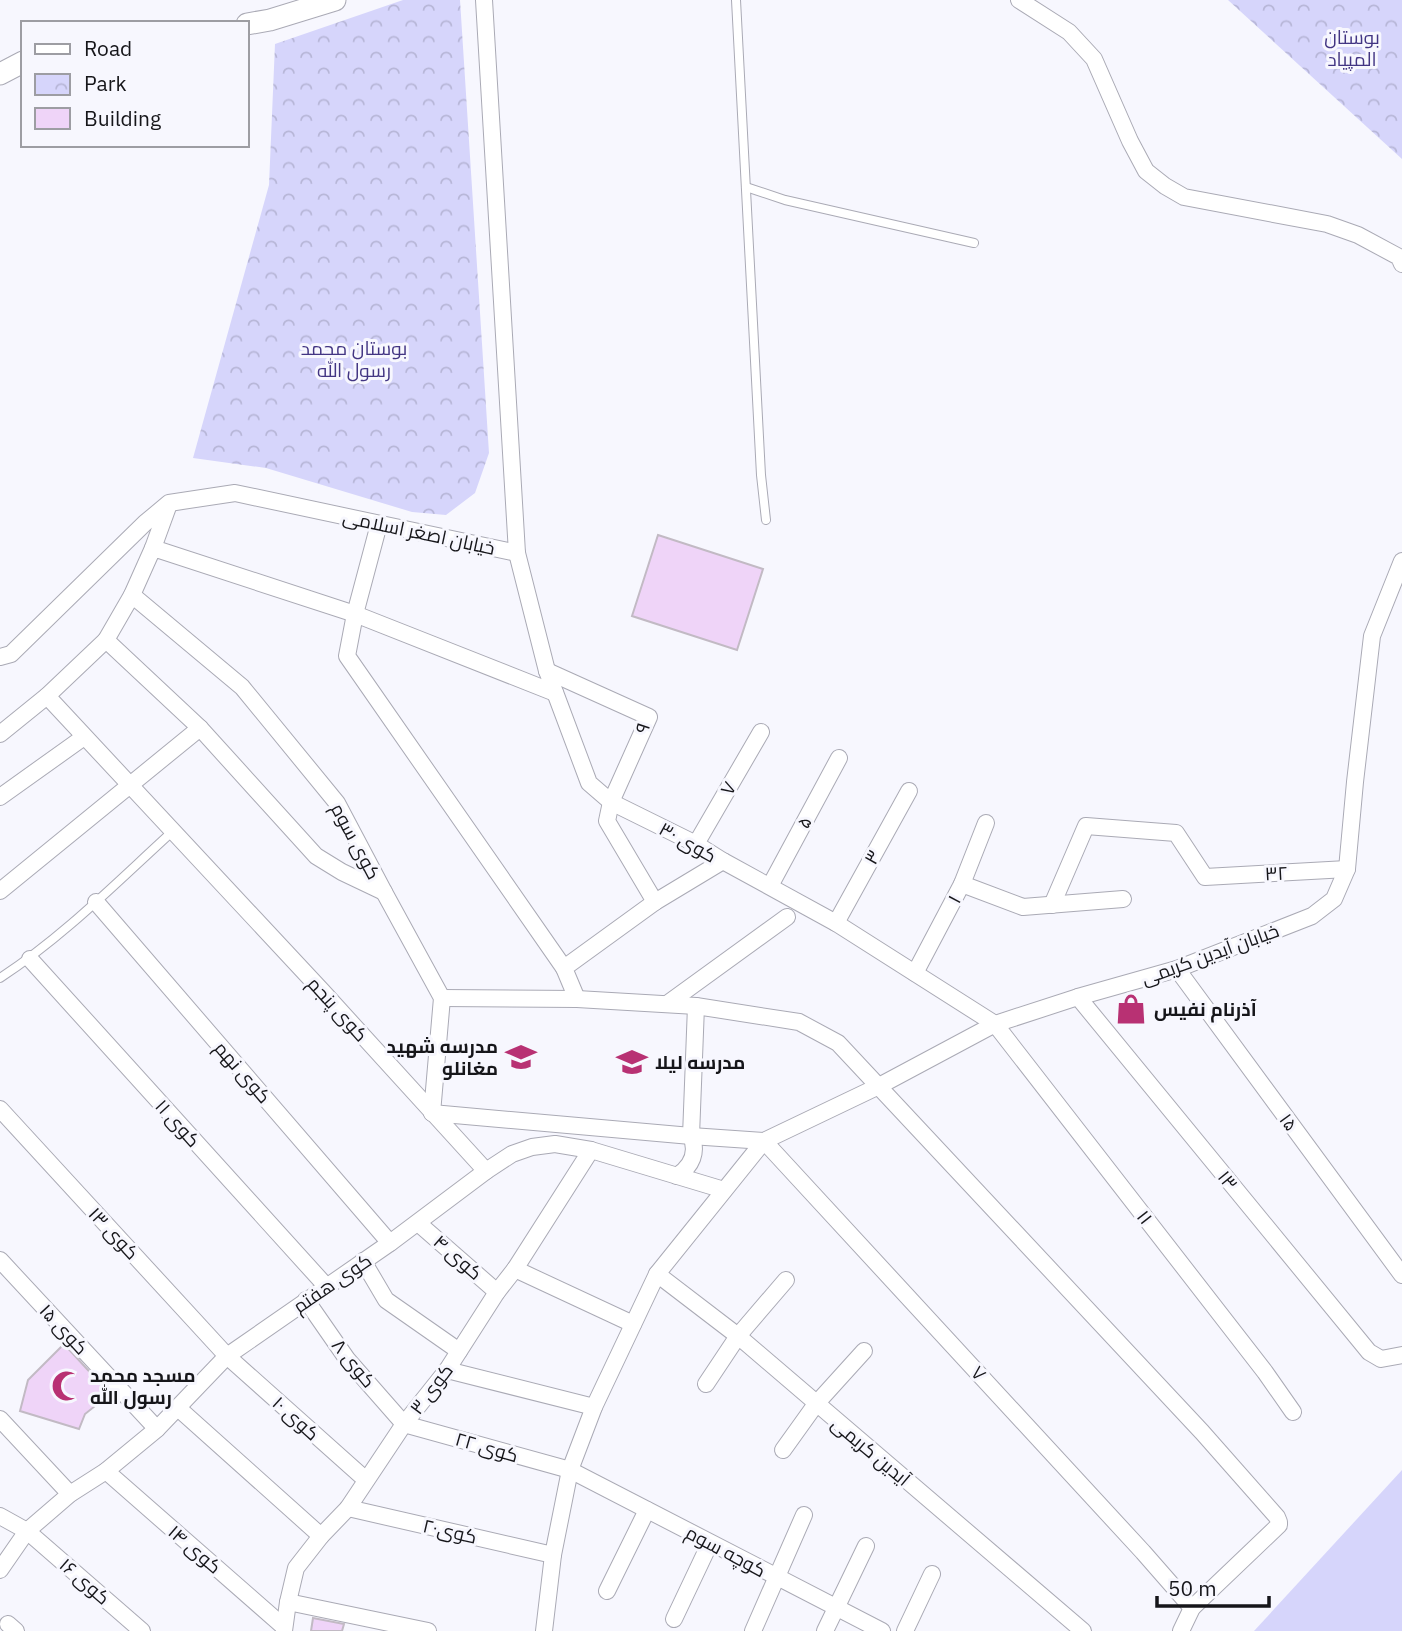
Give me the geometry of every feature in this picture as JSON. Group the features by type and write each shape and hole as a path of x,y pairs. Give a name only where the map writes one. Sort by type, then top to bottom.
{"street":[{"path":"248,24 270,20 335,0"},
{"name":"خیابان اصغر اسلامی","path":"169,503 235,493 517,553 484,0"},
{"path":"1018,0 1069,32 1094,59 1146,171 1165,186 1184,197 1327,225 1358,235 1399,257 1402,264"},
{"path":"0,74 21,63"},
{"path":"0,734 47,696 106,640 132,595 169,503"},
{"path":"0,657 11,654 145,523 169,503"},
{"path":"379,524 355,614 347,656 564,968 577,999"},
{"path":"153,548 355,614 555,693"},
{"name":"کوی ۳۰","path":"517,553 547,671 589,783 611,802 696,844 836,923 995,1024"},
{"name":"خیابان آیدین کریمی","path":"764,1140 879,1086 995,1024 1177,969 1312,916 1334,899 1348,869 1372,636 1402,561"},
{"name":"کوی سوم","path":"132,595 242,687 337,803 442,998"},
{"path":"106,640 201,728 316,856 384,892"},
{"name":"۹","path":"547,671 649,717 611,802"},
{"name":"کوی پنجم","path":"47,696 486,1171"},
{"path":"0,891 201,728"},
{"name":"۷","path":"696,844 761,732"},
{"path":"0,797 84,737"},
{"name":"۵","path":"770,886 839,758"},
{"name":"۳","path":"836,923 909,791"},
{"path":"611,802 607,821 655,902"},
{"name":"۱","path":"915,973 962,884 986,823"},
{"name":"۳۲","path":"1052,905 1086,826 1177,833 1205,877 1348,869"},
{"path":"564,968 655,902 723,861"},
{"path":"962,884 1023,907 1123,899"},
{"name":"کوی نهم","path":"96,902 390,1243"},
{"path":"667,1004 787,918"},
{"name":"کوی ۱۱","path":"30,959 326,1286"},
{"name":"۱۵","path":"1177,969 1402,1275"},
{"name":"۱۳","path":"1078,997 1369,1352 1381,1359 1402,1355"},
{"path":"764,1140 432,1113 442,998 577,999 696,1006 799,1022 838,1043 1192,1422 1277,1517 1279,1525 1192,1608 1181,1631"},
{"path":"677,1175 689,1165 694,1150 691,1136 696,1006"},
{"name":"۱۱","path":"995,1024 1265,1372 1293,1412"},
{"name":"کوی ۱۳","path":"0,1110 227,1356"},
{"path":"466,1149 463,1139 465,1129 471,1120 480,1117"},
{"path":"544,1631 553,1555 570,1470 594,1407 657,1274 764,1140"},
{"name":"۷","path":"764,1140 1192,1608"},
{"name":"کوی هفتم","path":"0,1570 27,1531 69,1494 106,1471 157,1429 227,1356 512,1154 532,1147 555,1144 592,1150 724,1190"},
{"name":"کوی ۳","path":"284,1629 296,1568 348,1508 404,1424 447,1370 592,1150"},
{"name":"کوی ۴","path":"418,1223 498,1292"},
{"name":"کوی ۱۵","path":"0,1261 157,1429"},
{"path":"363,1261 386,1300 459,1351"},
{"path":"515,1269 633,1324"},
{"name":"آیدین کریمی","path":"657,1274 738,1336 1083,1631"},
{"path":"706,1384 738,1336 786,1280"},
{"name":"کوی ۸","path":"306,1300 347,1359 404,1424"},
{"path":"783,1450 816,1404 864,1351"},
{"name":"کوی ۱۰","path":"227,1356 366,1480"},
{"path":"447,1370 594,1407"},
{"path":"178,1408 321,1536"},
{"path":"0,1419 69,1494"},
{"name":"کوی ۲۲","path":"404,1424 570,1470"},
{"name":"کوچه سوم","path":"570,1470 883,1631"},
{"name":"کوی ۱۴","path":"106,1471 284,1629"},
{"name":"کوی۲۰","path":"348,1508 553,1555"},
{"path":"607,1591 647,1510"},
{"path":"753,1631 804,1515"},
{"name":"کوی ۱۶","path":"0,1516 27,1531 142,1631"},
{"path":"674,1619 710,1543"},
{"path":"825,1631 866,1546"},
{"path":"905,1631 932,1574"},
{"path":"288,1602 428,1631"}],"lane":[{"path":"736,0 761,475 766,520"},
{"path":"746,187 785,200 974,243"},
{"path":"0,978 30,959 173,831"}],"green space":[{"name":"بوستان محمد رسول الله","path":"403,0 460,0 489,453 475,493 446,515 412,512 266,468 193,458 269,185 275,44"},
{"name":"بوستان المپیاد","path":"1228,0 1402,0 1402,159"},
{"path":"1402,1470 1402,1631 1254,1631"}],"building":[{"path":"658,535 763,569 737,650 632,616"},
{"name":"مسجد محمد رسول الله","path":"64,1344 110,1394 85,1414 79,1429 20,1411 28,1380"},
{"path":"313,1618 344,1624 342,1631 311,1631"}],"place":[{"name":"آذرنام نفیس","path":"1131,1009"},
{"name":"مدرسه شهید مغانلو","path":"521,1057"},
{"name":"مدرسه لیلا","path":"632,1062"},
{"name":"مسجد محمد رسول الله","path":"67,1386"}]}
